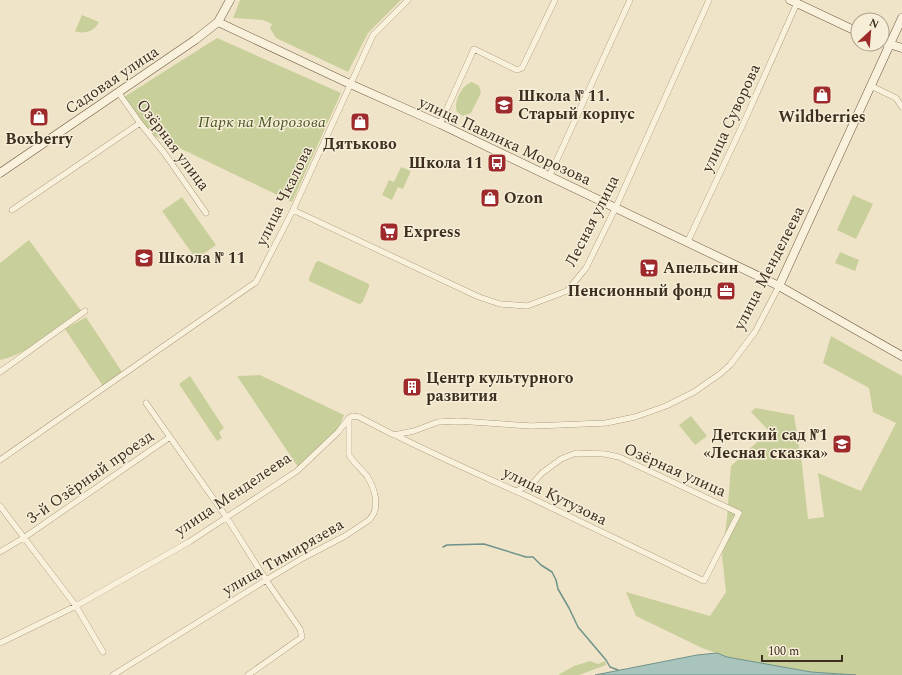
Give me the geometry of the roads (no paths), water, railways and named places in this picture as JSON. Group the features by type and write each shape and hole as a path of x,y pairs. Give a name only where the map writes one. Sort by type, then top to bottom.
{"street":[{"name":"Садовая улица","path":"0,173 195,40 218,22 230,0"},
{"name":"улица Чкалова","path":"0,460 256,282 293,210 373,35 408,0"},
{"path":"440,124 474,49 517,70 522,68 555,0"},
{"path":"549,177 630,0"},
{"name":"Лесная улица","path":"293,210 479,297 500,304 527,306 567,291 586,268 615,209 709,0"},
{"path":"793,2 850,28"},
{"name":"улица Суворова","path":"687,243 744,122 793,2"},
{"name":"улица Менделеева","path":"890,37 902,18"},
{"name":"улица Павлика Морозова","path":"218,22 350,84 440,124 615,209 779,286 902,356"},
{"path":"890,44 902,48"},
{"name":"улица Менделеева","path":"394,434 414,430 438,422 458,421 531,426 606,423 635,417 666,406 694,392 720,374 730,365 755,332 779,286 871,86 883,52"},
{"path":"871,86 896,98 902,107"},
{"name":"Озёрная улица","path":"118,92 165,154 206,213"},
{"path":"12,210 140,123"},
{"path":"0,372 85,311"},
{"path":"146,403 227,518 266,580 300,628 302,637 248,675"},
{"path":"349,418 353,416 358,417 394,434"},
{"name":"улица Менделеева","path":"0,644 76,606 161,558 227,518 297,472 338,432 349,418"},
{"name":"улица Тимирязева","path":"113,675 266,580 344,536 372,517 376,502 375,495 368,478 349,455 349,418"},
{"name":"улица Кутузова","path":"394,434 418,447 516,491 704,581"},
{"name":"3-й Озёрный проезд","path":"0,552 25,538 170,437"},
{"name":"Озёрная улица","path":"516,491 533,483 542,473 561,459 576,453 606,454 619,457 739,513 704,581"},
{"path":"0,506 76,606 103,652"}],"water":[{"path":"717,653 727,657 811,672 856,675 595,675 697,655"}],"waterway":[{"path":"443,547 447,545 484,544 526,557 533,557 541,565 552,572 558,589 578,627 606,660 610,667 618,670"}],"place":[{"name":"Wildberries","path":"822,95"},
{"name":"Школа № 11. Старый корпус","path":"504,105"},
{"name":"Boxberry","path":"39,117"},
{"name":"Дятьково","path":"360,122"},
{"name":"Школа 11","path":"497,163"},
{"name":"Ozon","path":"490,198"},
{"name":"Express","path":"389,232"},
{"name":"Школа № 11","path":"144,258"},
{"name":"Апельсин","path":"649,268"},
{"name":"Пенсионный фонд","path":"726,291"},
{"name":"Центр культурного развития","path":"412,387"},
{"name":"Детский сад №1 «Лесная сказка»","path":"842,444"}],"park label":[{"name":"Парк на Морозова","path":"262,122"}]}
